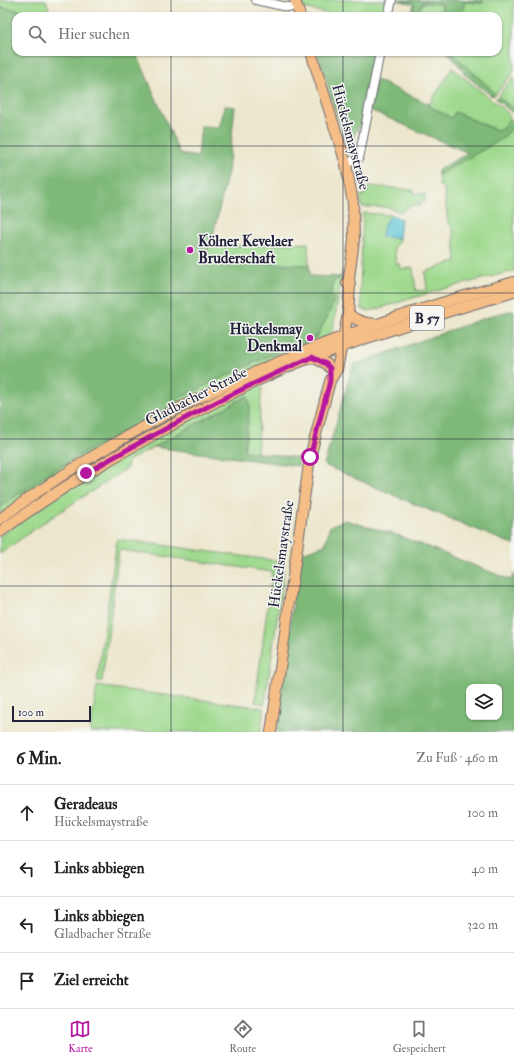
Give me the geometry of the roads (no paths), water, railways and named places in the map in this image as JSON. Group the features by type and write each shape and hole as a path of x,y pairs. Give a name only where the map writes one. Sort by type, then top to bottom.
{"main road":[{"name":"Hückelsmaystraße","path":"271,732 310,457 330,381 330,368 348,314 350,286 349,278 354,229 353,203 346,164 312,56"},
{"name":"Hückelsmaystraße","path":"330,381 337,370 346,285 349,278"},
{"name":"Gladbacher Straße","path":"0,532 35,506 86,473 154,434 267,376 312,357 377,324 430,306 514,282"},
{"name":"Gladbacher Straße","path":"0,518 28,497 78,465 147,425 220,389 302,352 339,343 514,292"},
{"path":"348,314 363,323 377,324"},
{"path":"312,357 326,364 330,368"}],"street":[{"path":"256,0 297,8"},
{"path":"389,12 392,0"},
{"path":"346,164 359,158 379,56"}],"water":[{"path":"392,215 401,219 399,238 381,237 385,222"}],"place":[{"name":"Kölner Kevelaer Bruderschaft","path":"190,250"},
{"name":"Hückelsmay Denkmal","path":"310,338"}]}
